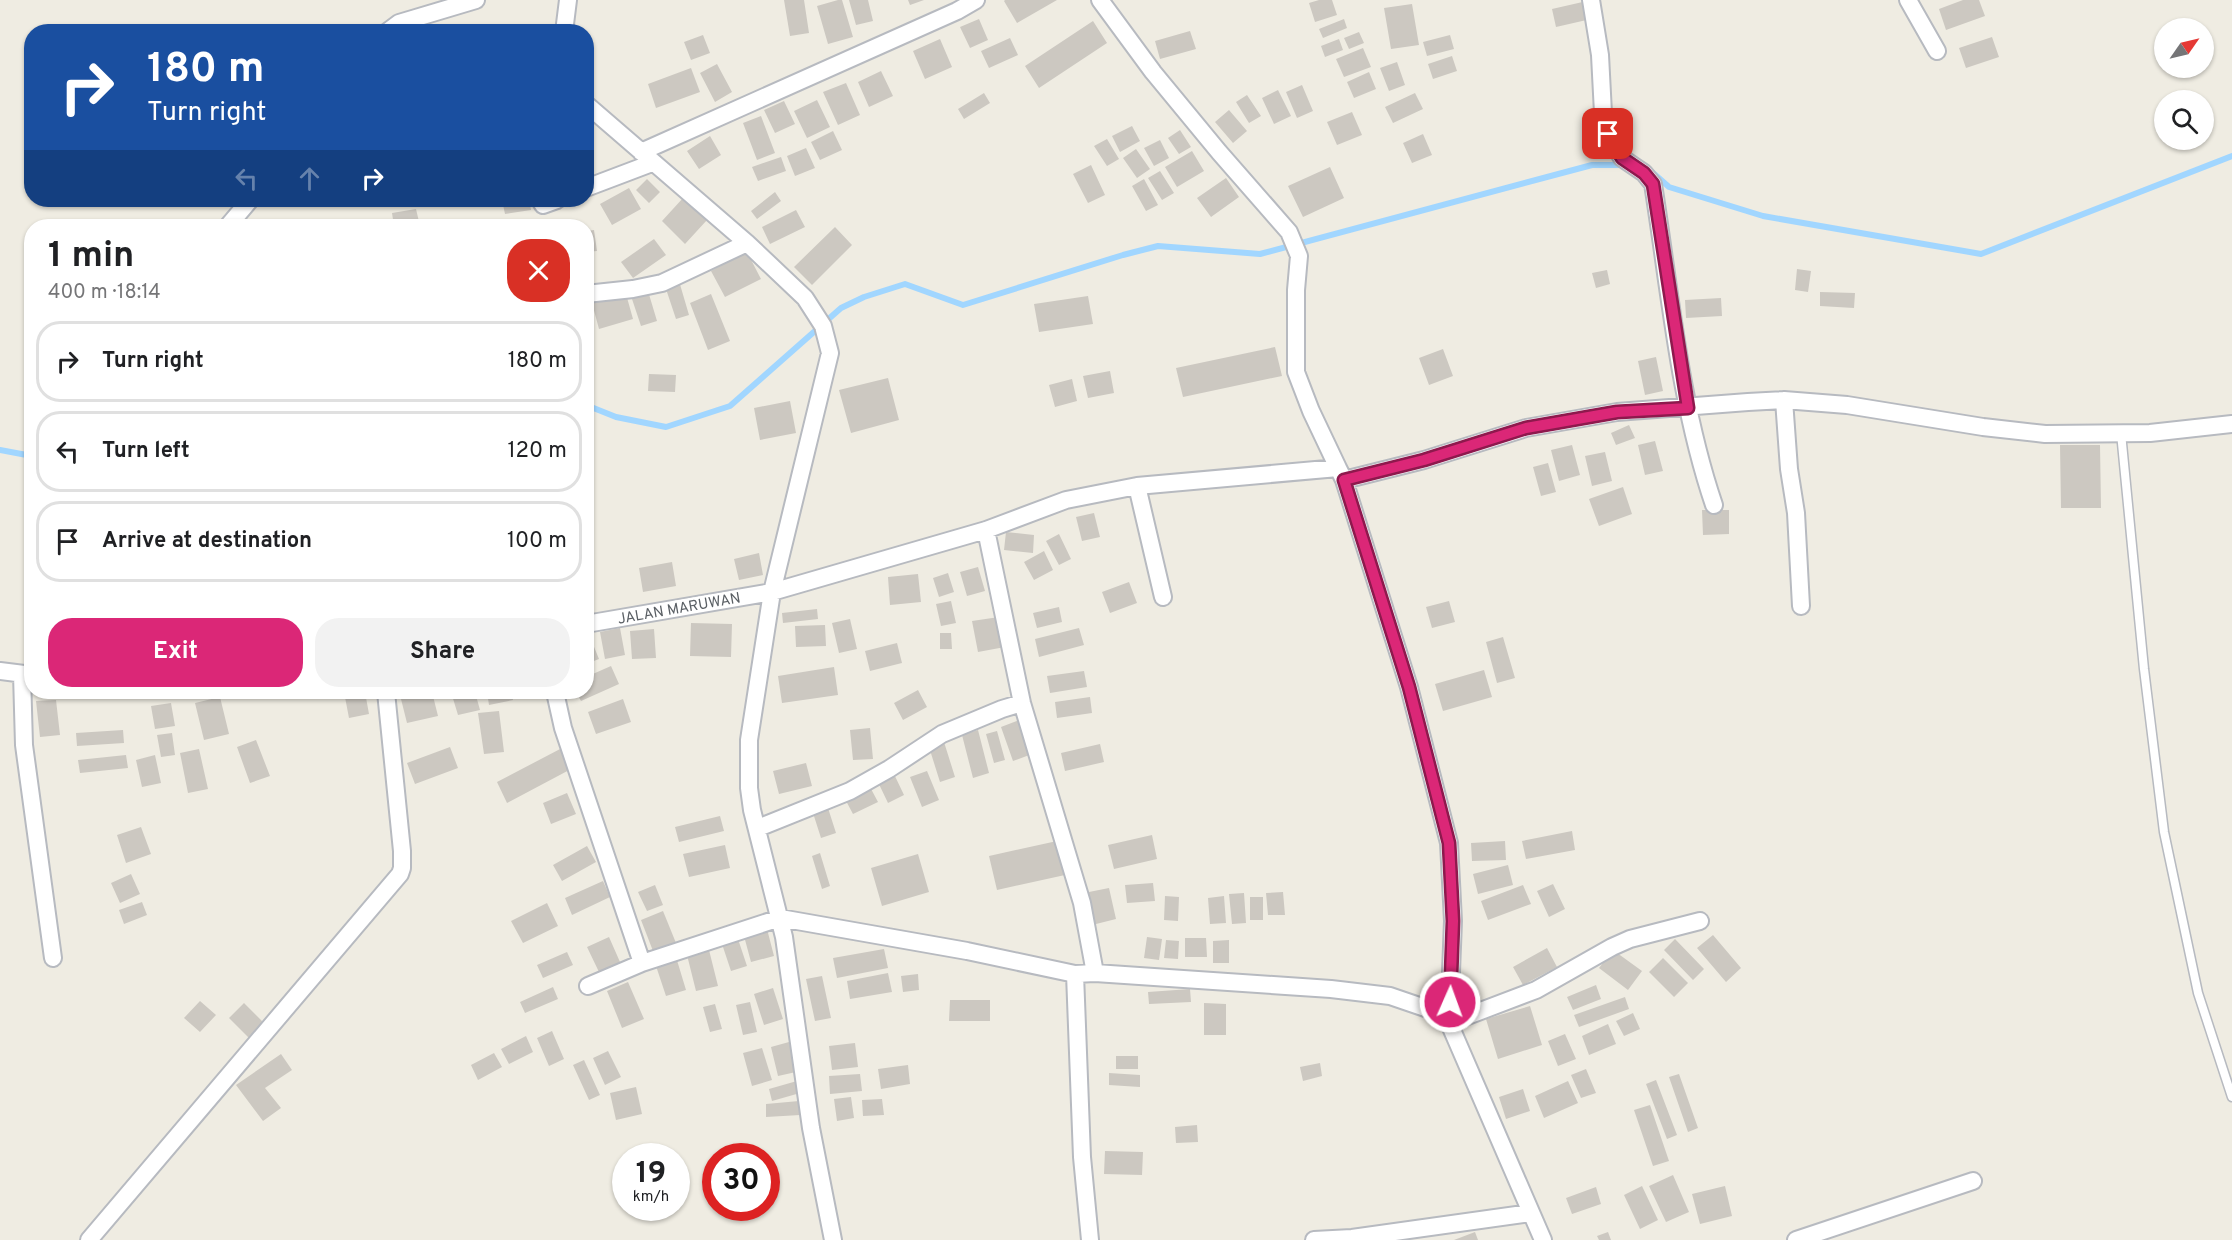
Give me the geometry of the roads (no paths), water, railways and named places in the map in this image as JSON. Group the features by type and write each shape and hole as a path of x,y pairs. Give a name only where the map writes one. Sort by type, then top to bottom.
{"street":[{"path":"397,24 476,0"},
{"path":"565,24 568,0"},
{"path":"594,184 976,0"},
{"path":"1100,0 1160,81 1289,232 1299,256 1296,290 1296,372 1311,411 1341,474 1409,687 1449,843 1453,921 1449,1023 1543,1240"},
{"path":"1592,0 1608,134 1622,158 1644,173 1653,184 1688,408 1700,465 1714,505"},
{"path":"1908,0 1937,51"},
{"path":"594,111 747,243 805,298 823,326 830,353 772,592 749,740 749,788 752,810 780,918 811,1128 833,1240"},
{"path":"234,219 244,207"},
{"path":"594,293 662,283 747,243"},
{"path":"1784,400 1788,469 1796,513 1801,606"},
{"name":"JALAN MARUWAN","path":"594,623 772,592 986,530 1066,500 1137,486 1341,474 1424,460 1526,428 1617,412 1784,400 1847,405 2044,434 2150,433 2232,424"},
{"path":"1137,486 1163,597"},
{"path":"986,530 1022,703 1082,903 1095,973"},
{"path":"0,671 24,675"},
{"path":"26,699 24,745 53,958"},
{"path":"89,1240 400,874 402,851 387,699"},
{"path":"557,699 563,728 642,963"},
{"path":"758,828 850,791 889,769 942,734 1022,703"},
{"path":"588,986 642,963 780,918 967,951 1075,974 1095,973 1331,989 1390,996 1428,1009 1449,1023"},
{"path":"1449,1023 1536,990 1630,939 1700,921"},
{"path":"1075,974 1082,1157 1090,1240"},
{"path":"1796,1240 1973,1181"},
{"path":"1314,1240 1352,1238 1532,1213"}],"lane":[{"path":"2121,433 2144,669 2164,832 2198,993 2232,1097"}],"waterway":[{"path":"1652,172 1669,187 1763,216 1981,254 2232,156"},
{"path":"594,408 616,417 666,427 730,406 841,308 864,297 905,284 963,305 1158,246 1260,254 1592,165 1624,165"},
{"path":"0,450 24,454"}]}
